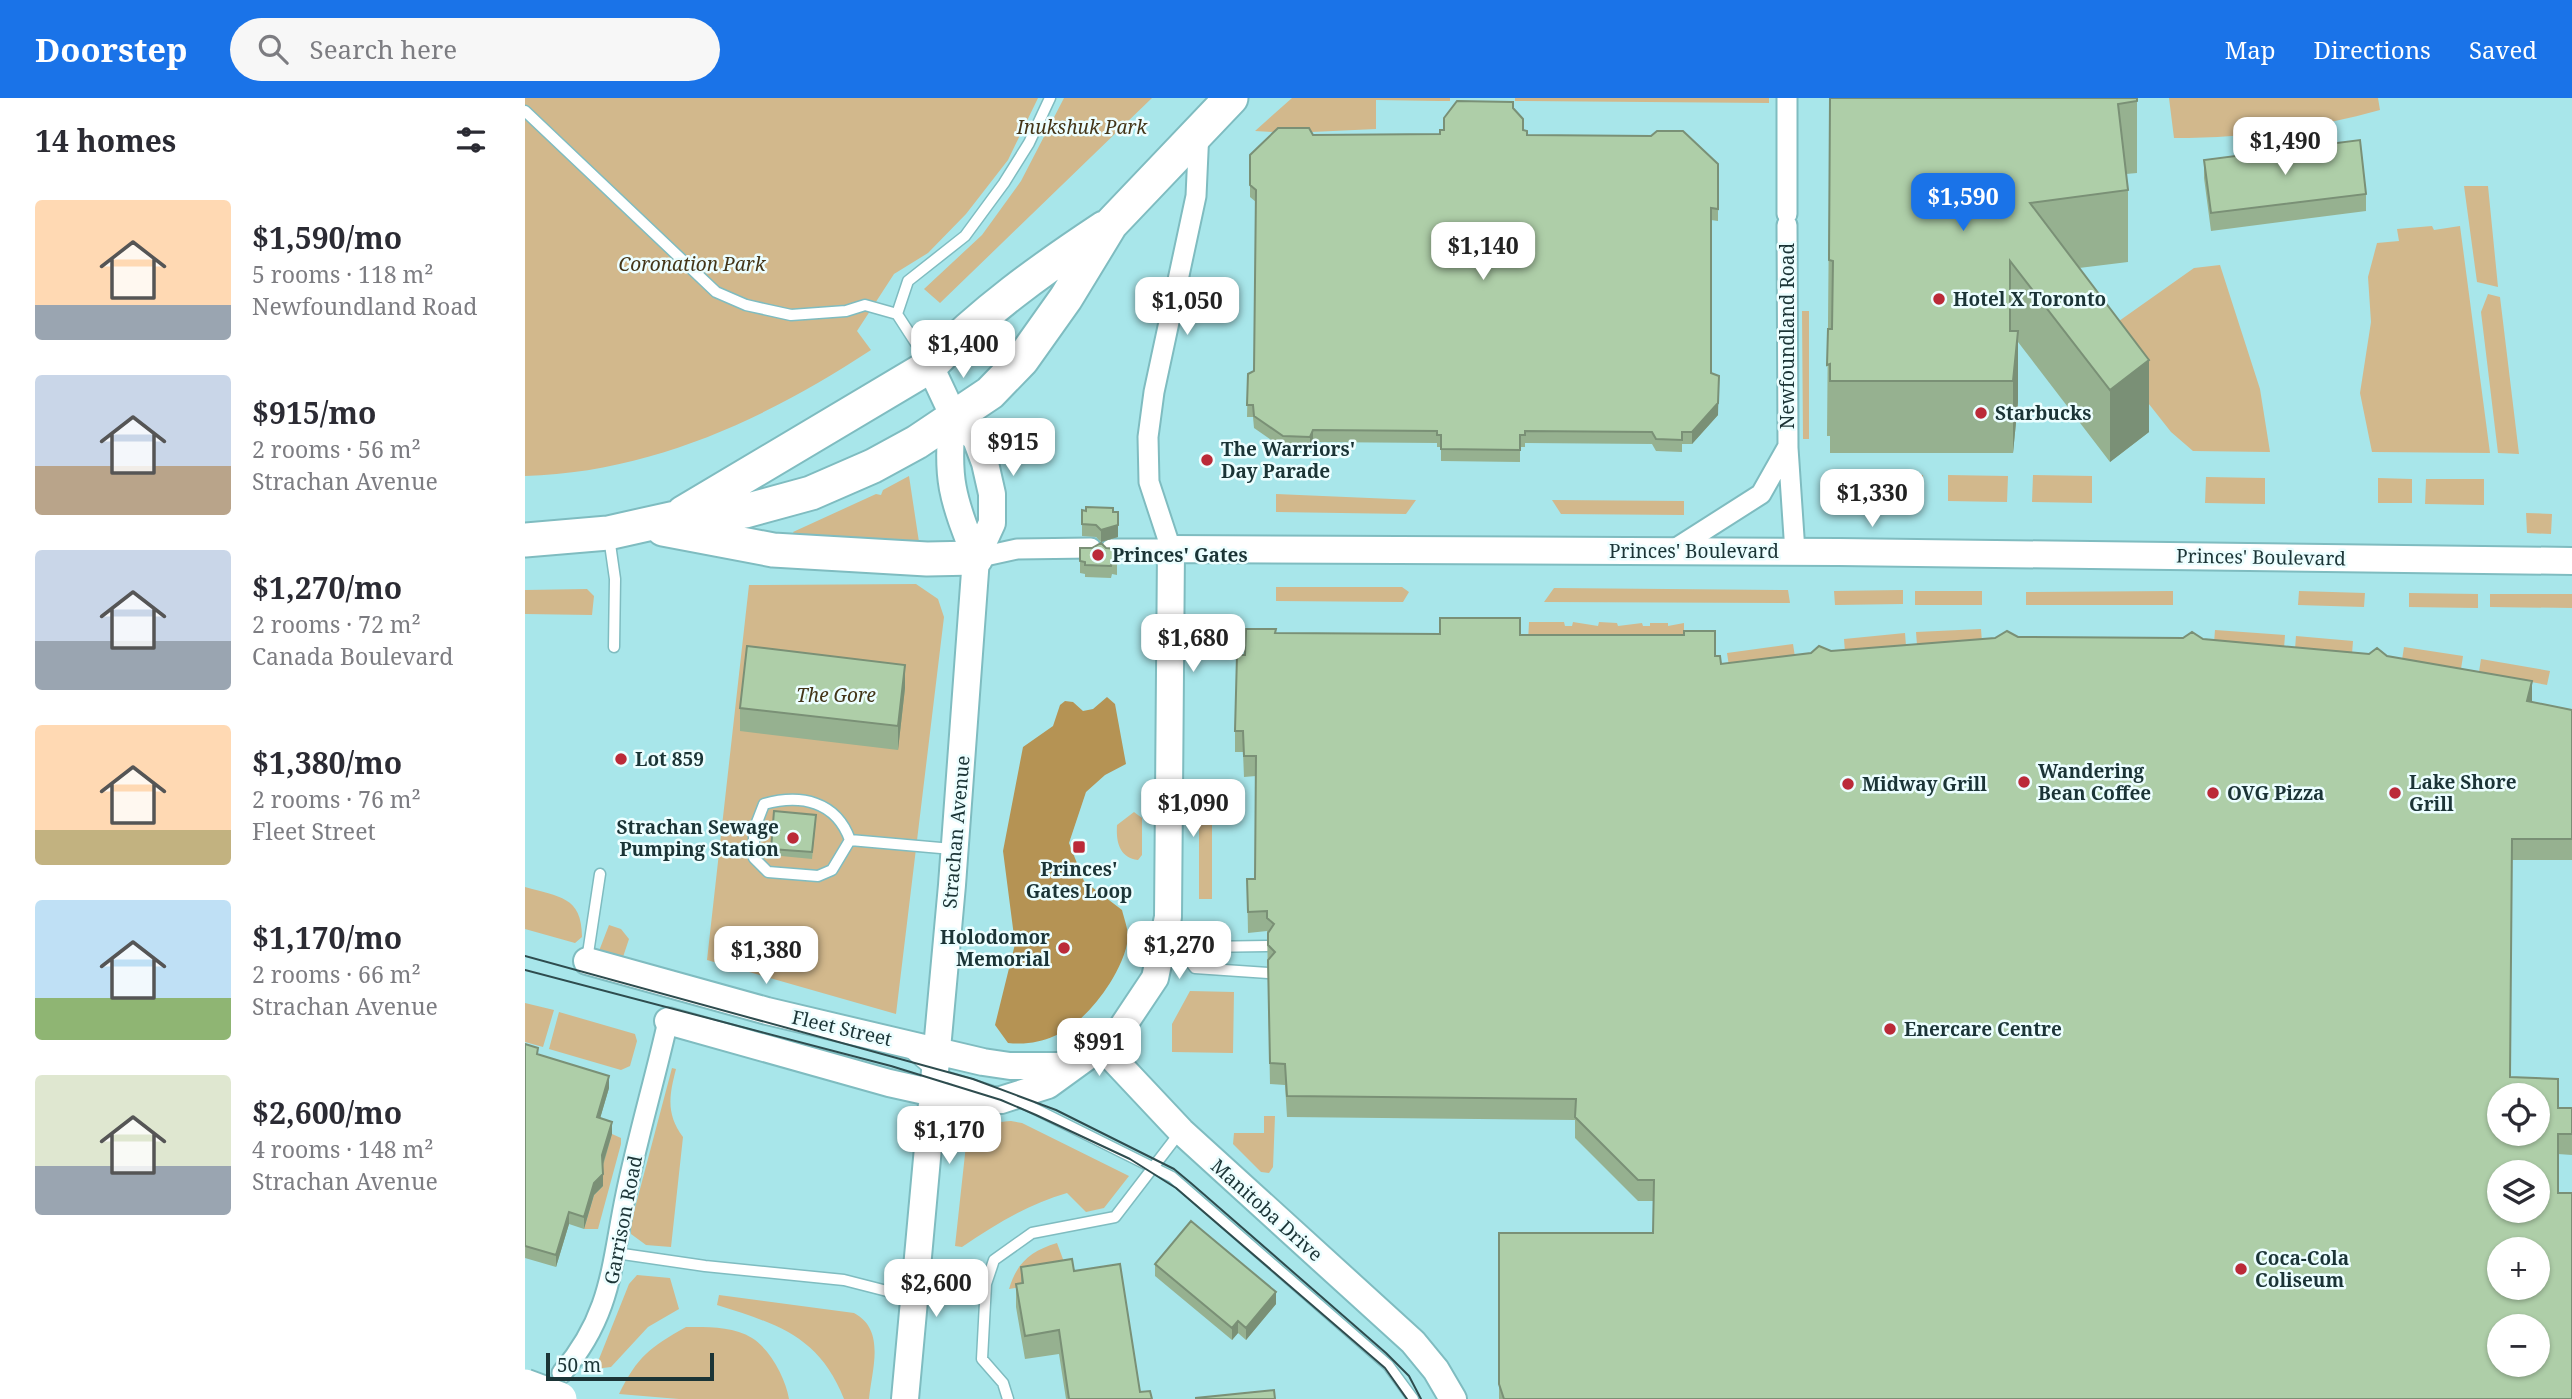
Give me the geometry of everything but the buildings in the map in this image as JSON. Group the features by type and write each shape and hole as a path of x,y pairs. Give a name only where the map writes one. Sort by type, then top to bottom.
{"highway":[{"path":"525,540 608,533 659,522 745,511 811,493 873,466 917,442 953,415 990,393 1022,360 1066,298 1111,224 1231,98"},
{"path":"659,522 930,366 953,342 1042,269 1111,224"},
{"path":"659,522 773,550 927,559 976,558"}],"street":[{"name":"Newfoundland Road","path":"1787,98 1788,447 1795,552"},
{"path":"934,1072 970,1101 1010,1098 1048,1085 1072,1066 1103,1048 1129,1021 1174,955 1168,917 1171,549 1149,482 1148,437 1154,392 1196,196 1199,129"},
{"name":"Strachan Avenue","path":"905,1399 954,849 976,558 992,523 992,494 976,439 953,415 930,366"},
{"name":"Strachan Avenue","path":"953,415 948,458 950,479 955,506 976,558"},
{"name":"Newfoundland Road","path":"1669,552 1761,494 1788,447"},
{"path":"976,558 1017,549 1091,548"},
{"name":"Princes' Boulevard","path":"1120,549 1795,552 2572,561"},
{"name":"Fleet Street","path":"587,961 767,1011 895,1041 934,1072"},
{"name":"Fleet Street","path":"668,1021 934,1072"},
{"name":"Garrison Road","path":"551,1384 578,1354 607,1296 626,1193 668,1021"},
{"name":"Manitoba Drive","path":"1103,1048 1181,1131 1413,1342 1436,1370 1453,1399"},
{"path":"934,1072 1010,1066 1072,1066"}],"lane":[{"path":"897,314 908,281 965,236 1004,183 1029,143 1050,98"},
{"path":"525,111 716,292 745,305 791,315 846,311 865,305 897,314 930,366"},
{"path":"608,533 615,579 614,647"},
{"path":"789,797 826,808 843,821 850,840 832,870 818,876 768,872 754,858 754,830 764,804 789,797"},
{"path":"850,840 954,849"},
{"path":"587,961 600,874"},
{"path":"1174,955 1202,947 1267,946"},
{"path":"1174,955 1195,968 1268,973"},
{"path":"1010,1098 1155,1166 1204,1202 1388,1365 1413,1399"},
{"path":"1008,1399 1003,1383 982,1359 986,1284 994,1260 1031,1233 1115,1217 1181,1131"},
{"path":"616,1252 705,1266 844,1280 887,1290 914,1292"},
{"path":"525,1377 551,1384"},
{"name":"Garrison Road","path":"536,1399 551,1384"}],"green space":[{"name":"Coronation Park","path":"525,98 1038,98 1008,160 966,214 928,253 894,274 857,331 871,350 791,398 749,419 663,453 572,472 525,476"},
{"name":"Inukshuk Park","path":"1064,98 1152,98 940,303 924,289 982,235 1021,181"},
{"path":"1292,98 1450,98 1450,101 1376,100 1376,129 1290,133 1255,131"},
{"path":"1515,98 1769,98 1769,103 1515,101"},
{"path":"2169,98 2378,98 2380,110 2278,131 2174,138"},
{"path":"2464,186 2488,186 2498,287 2477,282"},
{"path":"2432,226 2434,230 2460,226 2490,453 2372,452 2360,393 2371,322 2368,277 2377,243 2399,241 2397,229"},
{"path":"2220,265 2260,389 2270,452 2193,451 2171,432 2104,347 2102,333 2194,268"},
{"path":"2488,294 2500,297 2519,454 2498,453 2481,312"},
{"path":"1802,311 1809,311 1809,439 1803,439"},
{"path":"1864,474 1923,475 1923,501 1864,501"},
{"path":"1948,475 2008,476 2007,502 1948,501"},
{"path":"2033,475 2092,476 2092,503 2032,502"},
{"path":"909,476 919,542 795,535 793,532 876,494 881,495 883,490"},
{"path":"2206,477 2265,478 2265,504 2205,503"},
{"path":"2378,478 2412,479 2412,503 2378,503"},
{"path":"2426,479 2484,479 2484,505 2425,504"},
{"path":"1276,494 1416,500 1406,514 1276,512"},
{"path":"1552,500 1684,501 1684,515 1561,514"},
{"path":"2526,513 2552,514 2551,534 2527,533"},
{"name":"The Gore","path":"916,584 938,599 944,617 896,1014 707,960 749,585"},
{"path":"1276,587 1402,587 1409,592 1403,602 1276,601"},
{"path":"1554,588 1788,590 1790,603 1544,602"},
{"path":"587,589 594,596 592,615 525,614 525,590"},
{"path":"1903,590 1903,604 1835,605 1834,591"},
{"path":"1915,591 1982,591 1982,605 1915,605"},
{"path":"2173,591 2173,605 2026,605 2026,592"},
{"path":"2299,591 2365,593 2364,607 2298,605"},
{"path":"2409,593 2478,594 2478,608 2409,607"},
{"path":"2490,594 2572,594 2572,608 2490,607"},
{"path":"1529,622 1564,622 1565,626 1572,626 1573,622 1598,626 1599,622 1617,623 1618,626 1668,623 1668,626 1684,623 1684,656 1528,642"},
{"path":"1981,629 1982,642 1917,645 1916,632"},
{"path":"2215,630 2285,635 2284,648 2214,643"},
{"path":"1905,633 1906,646 1845,652 1844,639"},
{"path":"2296,636 2353,641 2352,654 2295,649"},
{"path":"1793,644 1795,657 1729,666 1727,653"},
{"path":"2404,647 2463,656 2461,669 2402,660"},
{"path":"2481,659 2550,671 2547,685 2479,672"},
{"path":"1199,785 1212,785 1212,899 1199,899"},
{"path":"1134,812 1142,818 1142,855 1138,860 1123,852 1117,837 1117,825"},
{"path":"525,887 558,896 573,906 581,923 582,937 575,943 525,929"},
{"path":"609,925 621,929 629,939 623,957 599,951"},
{"path":"1190,991 1234,992 1233,1053 1172,1052 1172,1024"},
{"path":"525,1003 554,1010 543,1047 525,1042"},
{"path":"559,1012 635,1034 637,1041 630,1066 621,1070 549,1049"},
{"path":"672,1068 676,1069 671,1112 683,1137 671,1247 646,1245 631,1234 631,1223"},
{"path":"1264,1116 1275,1116 1273,1167 1269,1173 1261,1172 1233,1144 1234,1133 1264,1133"},
{"path":"1011,1121 1022,1123 1129,1176 1104,1208 1086,1212 1067,1193 1025,1209 962,1247 955,1246 966,1145 974,1132 984,1125"},
{"path":"612,1134 621,1138 621,1144 598,1229 584,1229 594,1195 603,1186 602,1167"},
{"path":"1057,1243 1070,1278 1009,1289 1016,1272 1026,1259"},
{"path":"637,1275 670,1278 679,1309 648,1327 611,1367 595,1369 629,1284"},
{"path":"719,1295 854,1313 864,1320 874,1340 869,1399 844,1399 822,1360 809,1347 777,1326 717,1305"},
{"path":"686,1327 728,1329 752,1338 765,1349 776,1365 789,1399 679,1399 619,1394 632,1370 646,1354"}],"shaded area":[{"path":"1107,697 1115,704 1126,764 1105,775 1086,792 1069,843 1084,881 1122,910 1128,934 1126,949 1110,983 1080,1020 1055,1036 1040,1041 1008,1043 995,1025 1015,944 1003,851 1023,747 1053,726 1060,705 1065,701 1073,702 1083,711 1093,709"}],"tram line":[{"path":"525,956 973,1079 1056,1110 1174,1169 1386,1353 1409,1376 1421,1399"},
{"path":"525,970 891,1066 1001,1100 1130,1159 1176,1188 1385,1368 1407,1399"}],"place":[{"name":"Hotel X Toronto","path":"1939,299"},
{"name":"Starbucks","path":"1981,413"},
{"name":"The Warriors' Day Parade","path":"1207,460"},
{"name":"Princes' Gates","path":"1098,555"},
{"name":"Lot 859","path":"621,759"},
{"name":"Wandering Bean Coffee","path":"2024,782"},
{"name":"Midway Grill","path":"1848,784"},
{"name":"OVG Pizza","path":"2213,793"},
{"name":"Lake Shore Grill","path":"2395,793"},
{"name":"Strachan Sewage Pumping Station","path":"793,838"},
{"name":"Princes' Gates Loop","path":"1079,847"},
{"name":"Holodomor Memorial","path":"1064,948"},
{"name":"Enercare Centre","path":"1890,1029"},
{"name":"Coca-Cola Coliseum","path":"2241,1269"}]}
